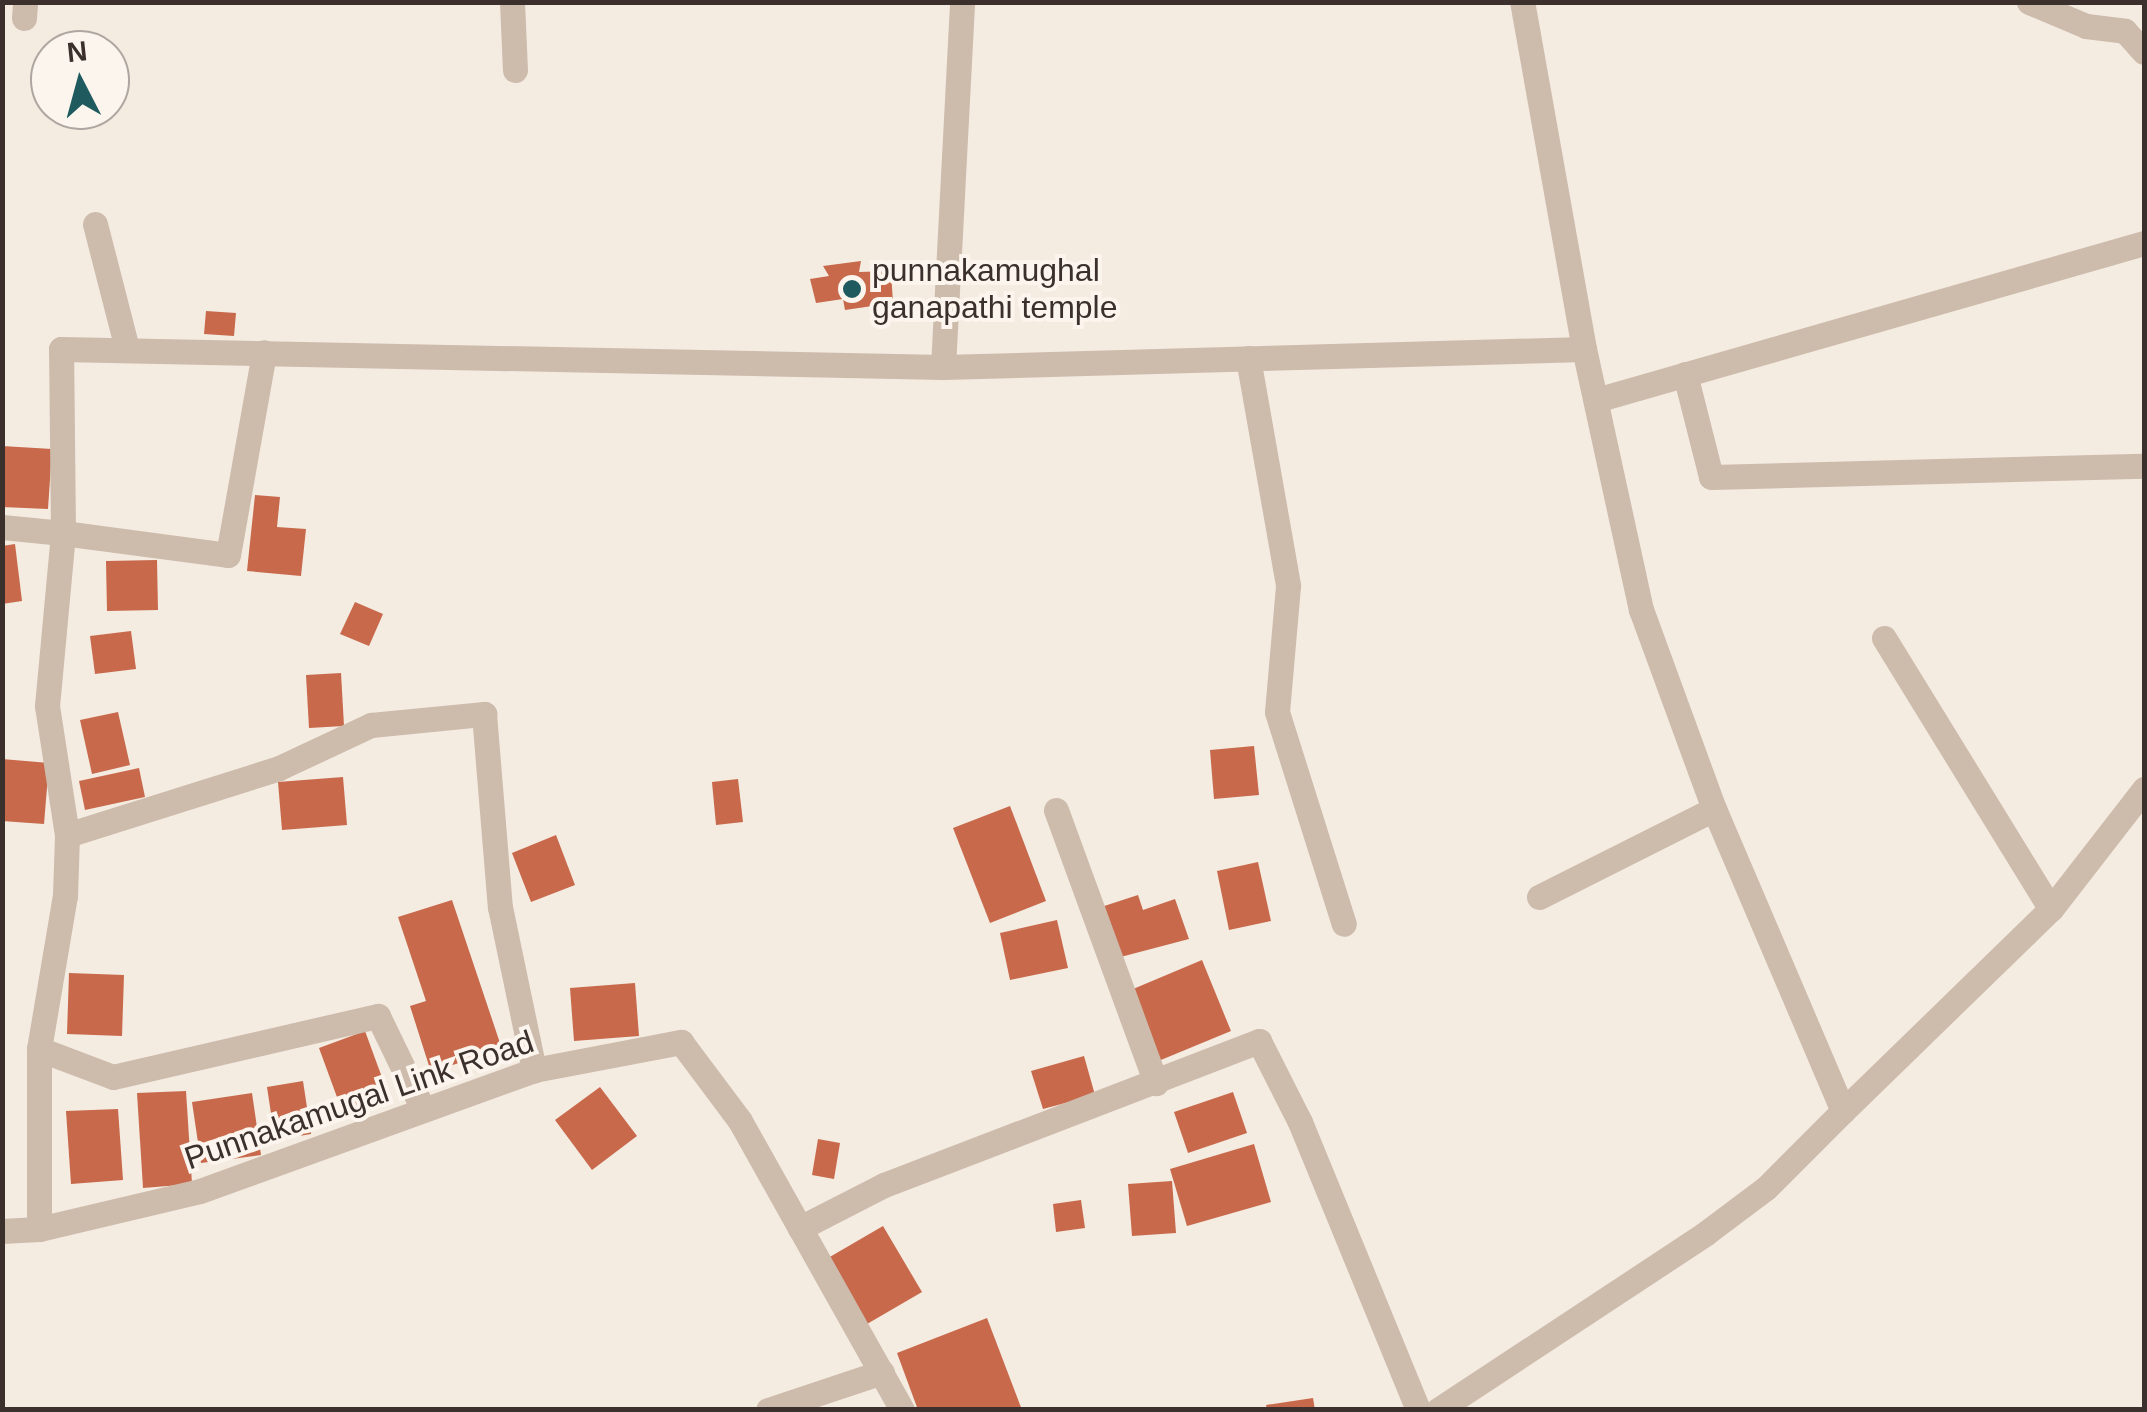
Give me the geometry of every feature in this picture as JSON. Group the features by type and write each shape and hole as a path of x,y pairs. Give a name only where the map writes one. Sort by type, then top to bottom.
{"street":[{"path":"512,2 515,70"},
{"path":"942,367 962,2"},
{"path":"1522,2 1584,349 1641,610 1714,809 1843,1111"},
{"path":"2029,2 2086,26 2125,31 2144,52"},
{"path":"94,224 126,349"},
{"path":"1596,400 2144,243"},
{"path":"38,1230 39,1050 65,896 67,835 47,706 63,533 62,349 942,367 1584,349"},
{"path":"2,526 228,555 264,352"},
{"path":"1248,358 1288,586 1277,712 1344,924"},
{"path":"1685,374 1711,477 2144,466"},
{"path":"1884,638 2050,910"},
{"path":"67,835 279,768 372,725 484,714 500,907 534,1070"},
{"path":"1438,1410 1766,1188 2050,910 2144,789"},
{"path":"1538,897 1714,809"},
{"path":"1056,810 1156,1083"},
{"path":"39,1050 113,1077 378,1016 423,1110"},
{"path":"902,1410 800,1228 884,1185 1259,1040 1300,1122 1418,1410"},
{"name":"Punnakamugal Link Road","path":"2,1231 38,1230 200,1191 534,1070 680,1042 740,1121 800,1228"},
{"path":"768,1410 882,1372"}],"building":[{"name":"punnakamughal ganapathi temple","path":"861,261 859,272 891,271 893,303 845,310 843,299 816,303 810,279 829,276 823,266"},
{"path":"206,311 236,313 234,336 204,334"},
{"path":"2,446 52,449 48,509 2,507"},
{"path":"255,495 280,497 277,527 306,529 301,576 247,571"},
{"path":"15,544 22,601 2,604 2,546"},
{"path":"157,560 158,610 107,611 106,561"},
{"path":"355,602 383,614 369,646 340,634"},
{"path":"131,631 136,669 95,674 90,636"},
{"path":"341,673 344,726 309,728 306,675"},
{"path":"118,712 130,765 92,774 80,720"},
{"path":"1254,746 1259,795 1214,799 1210,750"},
{"path":"2,759 49,763 44,824 2,821"},
{"path":"139,768 145,797 85,810 79,781"},
{"path":"343,777 347,825 282,830 278,782"},
{"path":"738,779 743,822 716,825 712,782"},
{"path":"1010,806 1046,901 990,923 953,828"},
{"path":"556,835 575,885 531,902 512,853"},
{"path":"1258,862 1271,921 1229,930 1217,871"},
{"path":"1138,895 1143,910 1175,899 1189,939 1113,959 1095,909"},
{"path":"452,900 502,1049 431,1072 410,1006 426,1001 398,917"},
{"path":"1057,920 1068,968 1010,980 1000,933"},
{"path":"1202,960 1231,1031 1156,1062 1126,992"},
{"path":"69,973 124,975 122,1036 67,1034"},
{"path":"635,983 639,1036 574,1041 570,988"},
{"path":"365,1031 391,1102 345,1119 319,1048"},
{"path":"1084,1056 1095,1095 1043,1109 1031,1071"},
{"path":"303,1081 311,1134 275,1140 267,1087"},
{"path":"600,1087 637,1136 592,1170 555,1120"},
{"path":"186,1091 192,1184 143,1188 137,1093"},
{"path":"1233,1092 1247,1133 1188,1153 1174,1112"},
{"path":"252,1093 261,1155 201,1163 192,1102"},
{"path":"118,1109 123,1180 71,1184 66,1111"},
{"path":"818,1139 840,1143 834,1179 812,1175"},
{"path":"1254,1144 1271,1202 1187,1226 1170,1169"},
{"path":"1172,1181 1176,1233 1132,1236 1128,1184"},
{"path":"1081,1200 1085,1228 1056,1232 1053,1204"},
{"path":"883,1226 922,1292 867,1324 828,1258"},
{"path":"987,1318 1022,1410 918,1410 897,1353"},
{"path":"1313,1398 1315,1410 1267,1410 1266,1405"}],"place":[{"name":"punnakamughal ganapathi temple","path":"852,289"}]}
